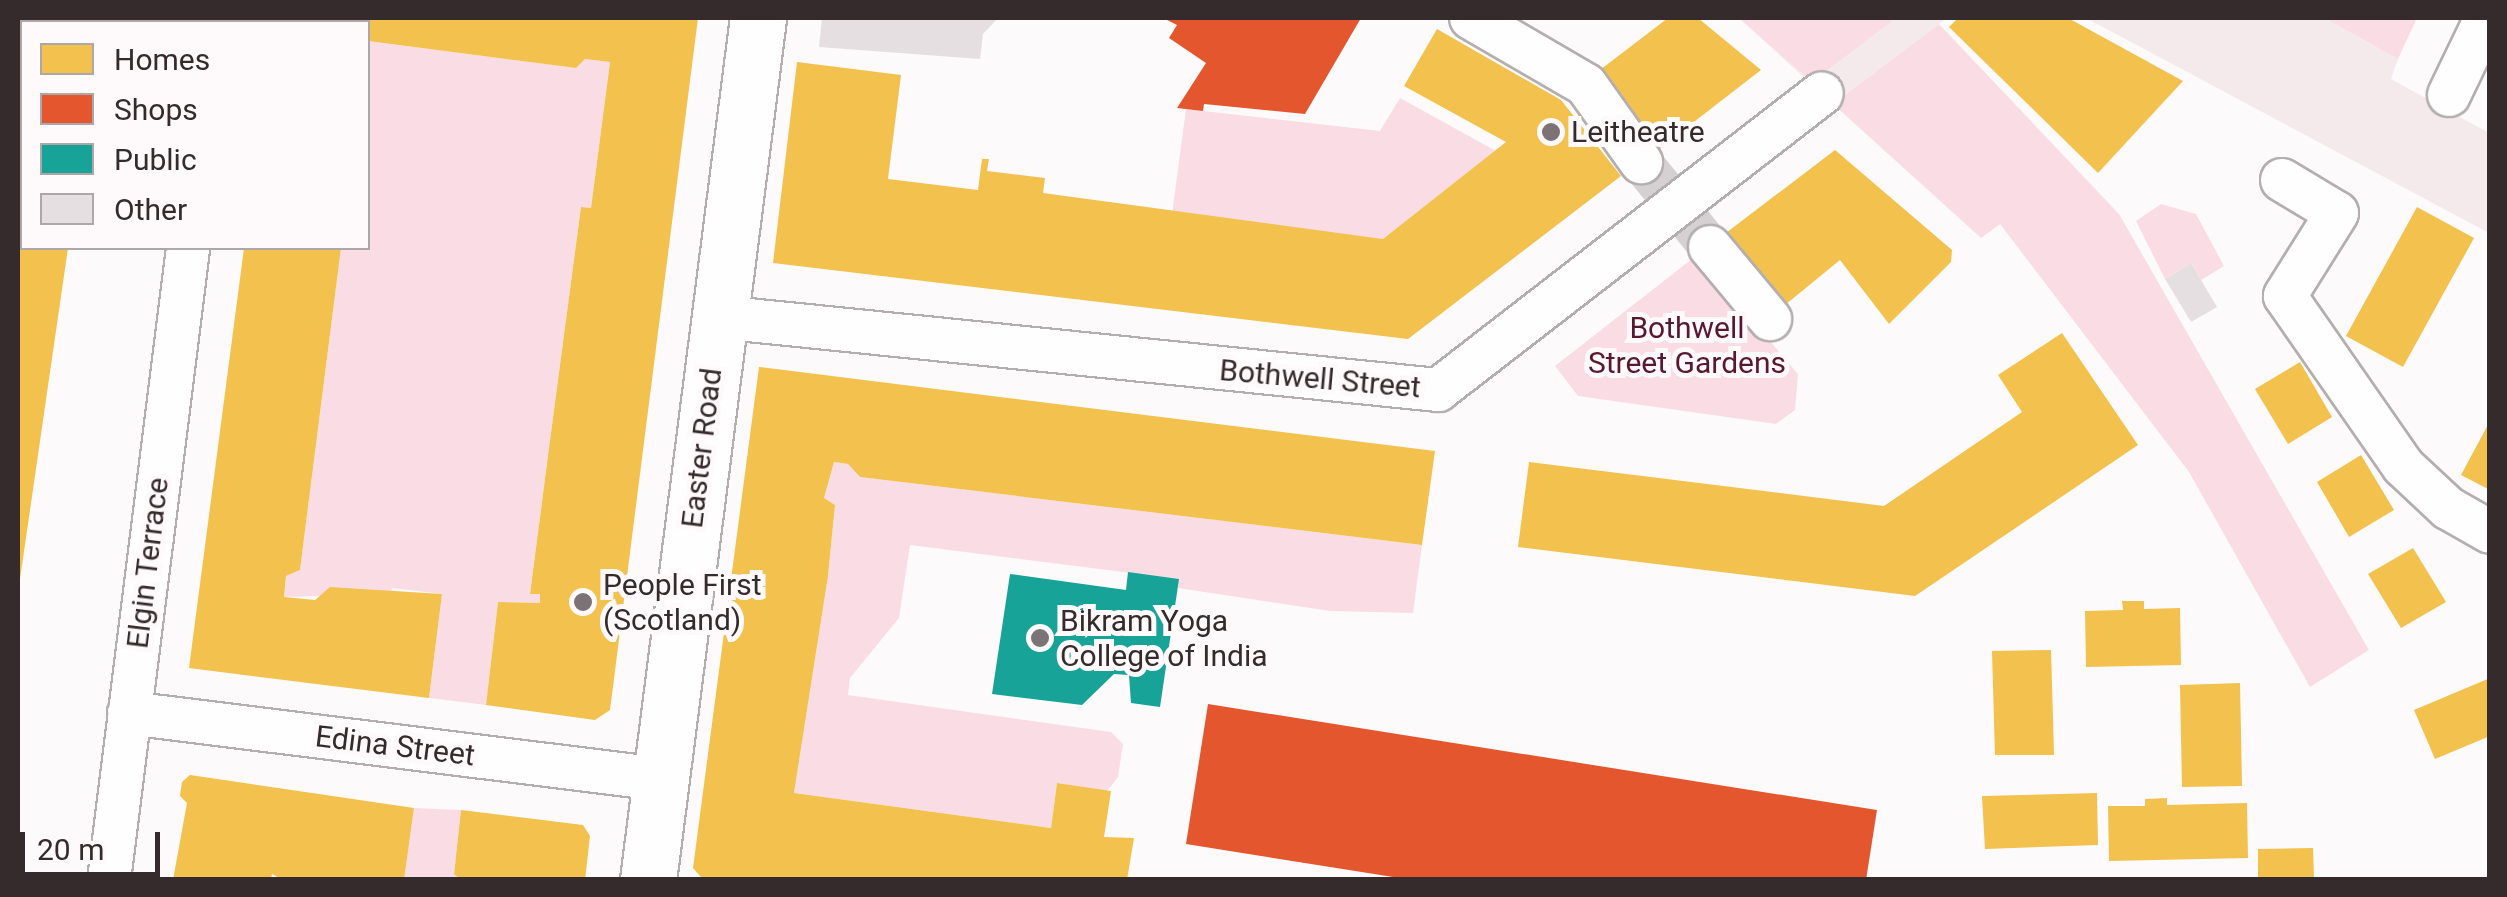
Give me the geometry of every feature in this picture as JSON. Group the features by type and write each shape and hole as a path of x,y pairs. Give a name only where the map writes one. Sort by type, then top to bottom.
{"street":[{"name":"Easter Road","path":"648,880 758,18"},
{"path":"1471,18 1586,85 1641,162"},
{"path":"2449,95 2486,18"},
{"name":"Bothwell Street","path":"718,317 1438,390 1822,93"},
{"path":"2282,180 2337,213 2285,296 2403,466 2448,508 2490,532"},
{"path":"1710,247 1770,319"},
{"name":"Elgin Terrace","path":"109,880 188,250"},
{"name":"Edina Street","path":"129,714 660,779"}],"shaded area":[{"path":"1739,18 1947,18 1833,104"},
{"path":"2086,18 2324,18 2398,59 2391,79 2489,133 2489,233"}],"green space":[{"path":"1739,18 1896,18 1812,82"},
{"path":"2324,18 2417,18 2398,59"},
{"path":"1939,24 2119,214 2369,650 2310,687 2189,472 2000,224 1981,238 1833,104"},
{"path":"370,41 576,68 585,59 610,62 591,208 581,207 530,593 540,594 540,603 498,602 486,705 429,698 442,594 392,588 391,594 284,597 286,576 300,570 341,250 370,250"},
{"path":"1400,98 1496,151 1383,239 1172,214 1186,109 1380,131"},
{"path":"2161,204 2196,214 2224,266 2201,280 2191,263 2165,279 2136,221"},
{"name":"Bothwell Street Gardens","path":"1697,255 1798,374 1795,410 1776,424 1578,396 1555,366"},
{"path":"834,462 848,464 860,477 1422,545 1413,613 1330,611 1178,588 1178,579 910,545 899,618 850,678 848,695 1111,732 1123,744 1118,777 1107,791 1057,783 1051,828 794,793 828,576 835,505 824,498"},
{"path":"414,808 461,810 454,873 461,879 404,880"}],"building: Homes":[{"path":"59,18 171,18 114,20"},
{"path":"698,18 610,710 595,720 486,705 498,602 540,603 540,594 530,594 581,207 591,208 610,62 585,59 576,68 370,41 370,20 274,20"},
{"path":"1668,18 1698,18 1761,70 1655,152 1596,73"},
{"path":"1958,18 2068,18 2183,81 2098,173 1949,27"},
{"path":"1437,29 1561,100 1621,176 1408,339 773,263 797,62 901,75 888,179 978,190 982,159 989,159 987,171 1045,178 1043,193 1383,239 1506,142 1404,86"},
{"path":"1835,150 1952,250 1951,262 1889,324 1840,260 1780,309 1722,236"},
{"path":"18,164 20,250 68,250 20,579"},
{"path":"2417,207 2474,238 2403,367 2346,336"},
{"path":"244,250 341,250 300,570 286,576 284,597 315,600 330,587 442,594 429,698 189,668"},
{"path":"2062,333 2138,445 1915,596 1518,547 1529,462 1884,506 2022,412 1998,375"},
{"path":"2300,362 2332,417 2288,444 2255,389"},
{"path":"759,367 1435,451 1422,545 860,477 848,464 834,462 824,498 835,505 828,576 794,793 1051,828 1057,783 1111,791 1104,837 1134,838 1127,880 701,877 693,868"},
{"path":"2490,421 2490,490 2461,475"},
{"path":"2361,455 2394,510 2349,537 2317,482"},
{"path":"2413,548 2446,602 2401,628 2368,574"},
{"path":"2122,601 2144,601 2144,609 2180,608 2181,665 2086,667 2085,611 2123,610"},
{"path":"2051,650 2054,755 1995,755 1992,651"},
{"path":"2490,678 2490,736 2435,759 2414,710"},
{"path":"2240,683 2242,786 2182,787 2180,685"},
{"path":"190,775 414,808 404,880 283,880 272,874 271,880 173,880 187,803 180,796 182,782"},
{"path":"2097,793 2098,845 1985,849 1982,796"},
{"path":"2167,798 2167,805 2247,803 2248,858 2109,861 2108,806 2145,806 2145,799"},
{"path":"461,810 583,825 590,836 585,880 461,880 454,874"},
{"path":"2313,848 2314,880 2258,880 2258,849"}],"building: Shops":[{"path":"1163,18 1361,18 1305,114 1204,104 1203,111 1177,108 1206,63 1169,38 1177,25"},
{"path":"1208,704 1877,810 1866,880 1412,880 1186,844"}],"building: Public":[{"path":"18,18 59,18 20,20 20,29"},
{"path":"1128,572 1179,579 1160,707 1131,703 1129,675 1114,674 1082,705 992,694 1010,574 1126,590"}],"building: Other":[{"path":"822,18 998,18 983,34 980,59 819,47"},
{"path":"2191,263 2217,307 2191,322 2165,279"}],"tunnel":[{"path":"1641,162 1710,247"}],"place":[{"name":"Leitheatre","path":"1551,132"},
{"name":"People First (Scotland)","path":"583,602"},
{"name":"Bikram Yoga College of India","path":"1040,638"}]}
